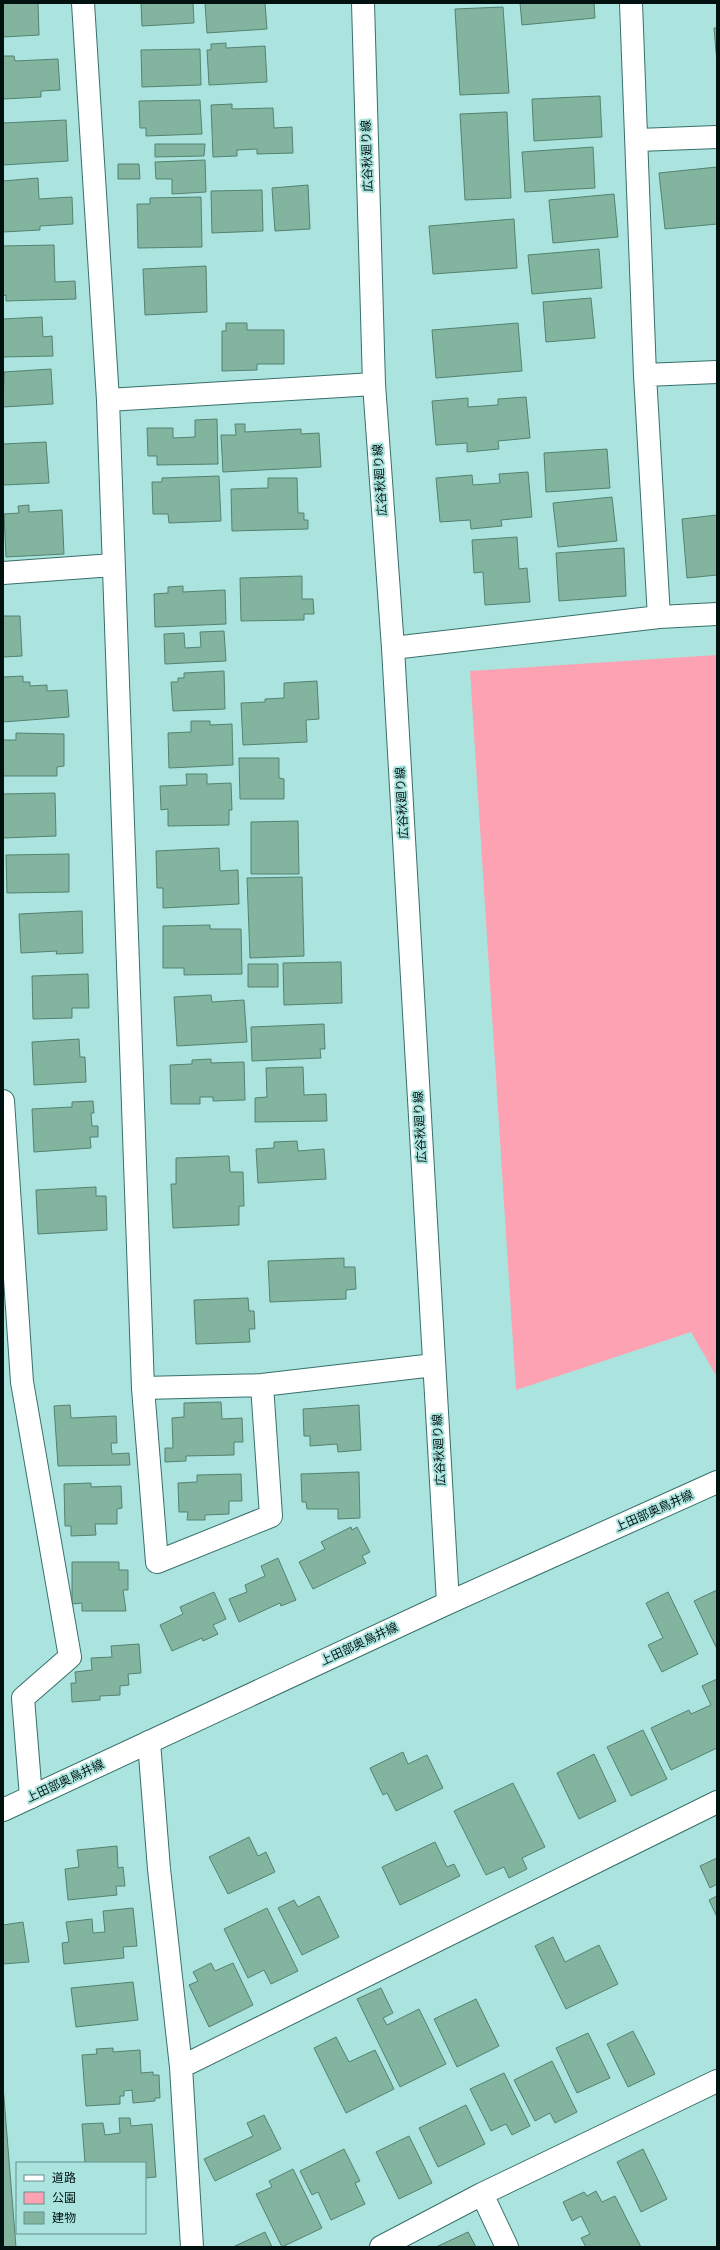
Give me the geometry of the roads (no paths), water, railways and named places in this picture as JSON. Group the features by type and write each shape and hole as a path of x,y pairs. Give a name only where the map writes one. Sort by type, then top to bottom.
{"street":[{"path":"84,3 108,400 143,1388 158,1562 271,1516 262,1386"},
{"name":"広谷秋廻り線","path":"362,3 374,384 393,648 448,1603"},
{"path":"631,3 638,140 645,375 659,617"},
{"path":"638,140 717,137"},
{"path":"645,375 717,372"},
{"path":"108,400 374,384"},
{"path":"3,573 113,565"},
{"path":"393,648 659,617 717,614"},
{"path":"3,1101 22,1382 70,1657 23,1698 31,1797"},
{"path":"143,1388 262,1386 434,1365"},
{"name":"上田部奥鳥井線","path":"3,1810 448,1603 717,1482"},
{"path":"149,1742 159,1869 181,2067 192,2247"},
{"path":"181,2067 717,1802"},
{"path":"381,2247 482,2194 717,2081"},
{"path":"482,2194 507,2247"}]}
